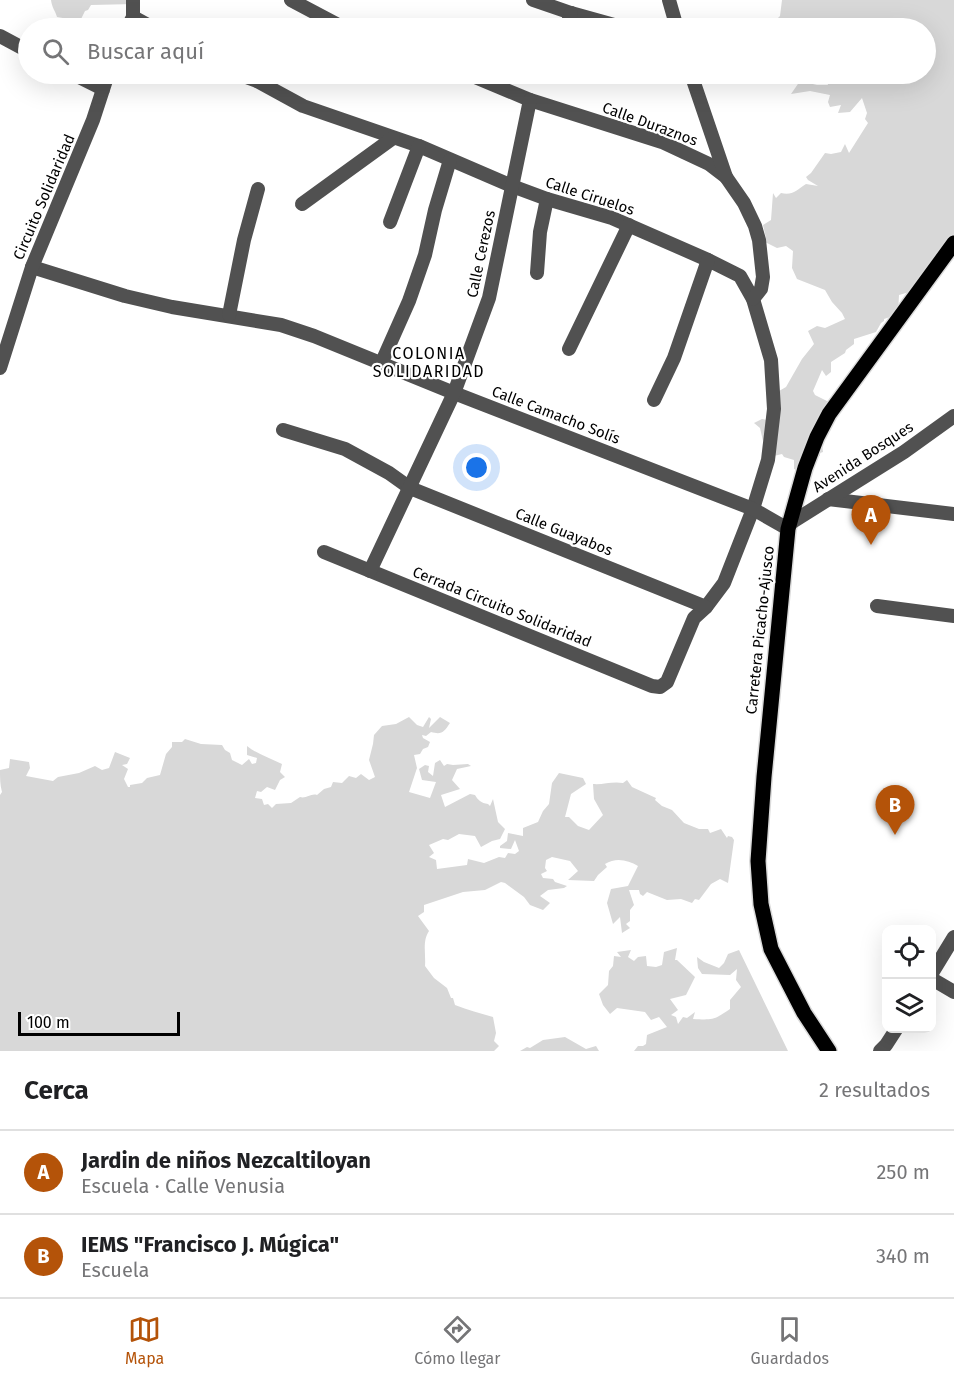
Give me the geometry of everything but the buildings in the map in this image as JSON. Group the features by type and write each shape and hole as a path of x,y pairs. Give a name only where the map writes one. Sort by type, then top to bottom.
{"main road":[{"name":"Carretera Picacho-Ajusco","path":"830,1051 804,1013 771,949 761,904 759,861 764,777 788,527 805,468 829,414 954,243"}],"street":[{"path":"131,18 133,0"},
{"path":"291,0 327,18"},
{"path":"533,0 589,18"},
{"path":"669,0 674,18"},
{"path":"569,18 571,13"},
{"path":"0,36 18,46"},
{"path":"93,84 103,89"},
{"name":"Circuito Solidaridad","path":"0,368 32,267 86,137 105,84"},
{"name":"Calle Ciruelos","path":"263,84 303,106 419,146 547,199 612,218 738,274 753,299 771,360 774,409 768,460 753,509 724,584 694,618 667,682"},
{"name":"Calle Duraznos","path":"492,84 530,100 662,142 709,164 726,177 744,203 759,240 763,277 761,290 753,299"},
{"path":"694,84 726,177"},
{"name":"Calle Cerezos","path":"370,571 454,393 489,298 530,100"},
{"path":"302,204 393,138"},
{"path":"390,222 419,146"},
{"path":"381,364 409,301 425,255 450,160"},
{"path":"229,315 244,240 258,189"},
{"path":"537,273 540,232 547,199"},
{"path":"569,349 629,225"},
{"path":"654,400 674,358 708,260"},
{"name":"Calle Camacho Solís","path":"32,267 125,296 172,307 281,325 335,343 454,393 753,509 788,527"},
{"name":"Avenida Bosques","path":"788,527 904,452 954,416"},
{"name":"Calle Guayabos","path":"283,430 345,449 389,473 410,488 706,607"},
{"path":"828,499 954,514"},
{"name":"Cerrada Circuito Solidaridad","path":"324,552 652,687 660,687 667,682"},
{"path":"877,606 954,616"},
{"path":"936,967 954,937"},
{"path":"936,981 954,992"},
{"path":"887,1049 895,1033"}],"shaded area":[{"path":"51,0 137,0 135,4 91,5 82,18 57,17"},
{"path":"782,0 954,0 954,241 930,271 927,266 925,275 917,281 913,291 899,295 898,313 893,312 890,317 884,319 876,332 854,339 854,344 845,353 831,362 831,372 826,376 822,370 813,391 815,395 829,402 836,411 822,445 823,452 820,456 815,455 804,472 794,469 794,460 782,454 774,456 774,442 767,435 763,441 760,428 754,423 762,419 767,420 779,391 786,387 802,359 814,344 808,331 817,326 825,328 845,319 825,290 797,279 792,268 793,251 786,246 777,248 765,242 763,225 771,220 773,193 776,198 781,193 791,193 806,184 818,186 806,177 825,153 841,152 845,144 849,153 868,123 865,119 867,113 862,98 850,112 838,113 841,105 830,107 828,102 830,95 810,91 791,94 798,84 936,84 936,18 778,18"},
{"path":"409,717 417,725 423,727 429,717 431,719 429,728 440,717 450,723 442,732 422,735 430,742 420,754 414,755 417,768 409,792 430,798 436,782 422,780 419,769 425,765 429,766 428,772 433,776 435,763 440,760 444,766 468,764 471,766 457,769 452,780 460,789 441,795 445,807 470,794 490,806 493,799 498,822 505,829 500,839 481,847 475,836 459,834 448,840 443,839 429,845 434,853 429,857 436,860 437,869 467,865 468,859 484,863 499,857 505,858 508,853 515,854 519,851 515,840 511,849 500,848 500,846 507,841 508,833 523,836 523,828 538,822 549,804 552,783 559,773 583,778 586,784 571,794 565,817 569,817 578,826 589,830 603,815 594,799 593,784 623,783 627,780 632,787 656,798 655,800 662,806 672,810 684,823 699,829 708,829 710,833 721,829 727,838 732,837 734,840 728,883 720,879 711,884 699,900 695,899 692,903 681,899 667,900 647,892 643,896 639,890 629,890 634,905 630,910 630,921 626,924 630,928 622,933 620,917 613,924 607,903 611,889 628,886 638,866 622,860 605,864 607,867 594,881 568,880 578,871 570,861 552,857 546,860 547,871 541,874 543,878 553,879 567,886 548,890 540,896 550,903 543,910 530,905 524,897 501,882 485,890 463,892 424,905 424,912 418,916 429,931 425,943 425,966 434,978 447,988 455,1005 493,1017 496,1033 494,1041 499,1046 494,1051 0,1051 0,795 2,792 0,770 9,768 10,759 29,762 30,768 26,776 53,781 58,777 79,773 95,766 102,770 109,768 115,752 130,758 127,764 122,765 128,769 124,779 130,787 130,785 142,783 147,778 160,775 172,742 182,742 185,739 201,744 222,745 230,753 232,760 242,765 249,759 252,764 256,763 257,758 247,755 247,746 282,764 280,772 285,777 280,780 275,790 267,787 261,792 257,791 255,798 262,799 264,805 268,804 272,808 276,804 291,803 300,797 317,795 331,787 333,782 342,783 349,776 356,778 361,774 369,780 375,777 369,760 374,735 382,726 396,724"},
{"path":"677,948 675,960 695,977 686,995 670,999 678,1010 671,1015 676,1017 678,1024 683,1017 687,1018 695,1012 693,1019 709,1019 730,1009 730,1000 741,987 736,980 737,969 730,975 702,974 698,968 697,957 719,968 728,954 739,950 788,1051 634,1051 638,1046 646,1044 647,1035 667,1027 659,1017 651,1020 645,1012 617,1008 610,1014 603,1005 599,994 608,985 609,971 613,966 614,956 621,957 617,952 631,950 628,957 634,961 638,957 646,956 647,966 656,967 662,965 664,952"},
{"path":"565,1037 586,1049 596,1046 599,1051 520,1051 543,1040"}],"place":[{"name":"Jardin de niños Nezcaltiloyan","path":"871,545"},
{"name":"IEMS \"Francisco J. Múgica\"","path":"895,835"}],"district":[{"name":"COLONIA SOLIDARIDAD","path":"429,362"}]}
